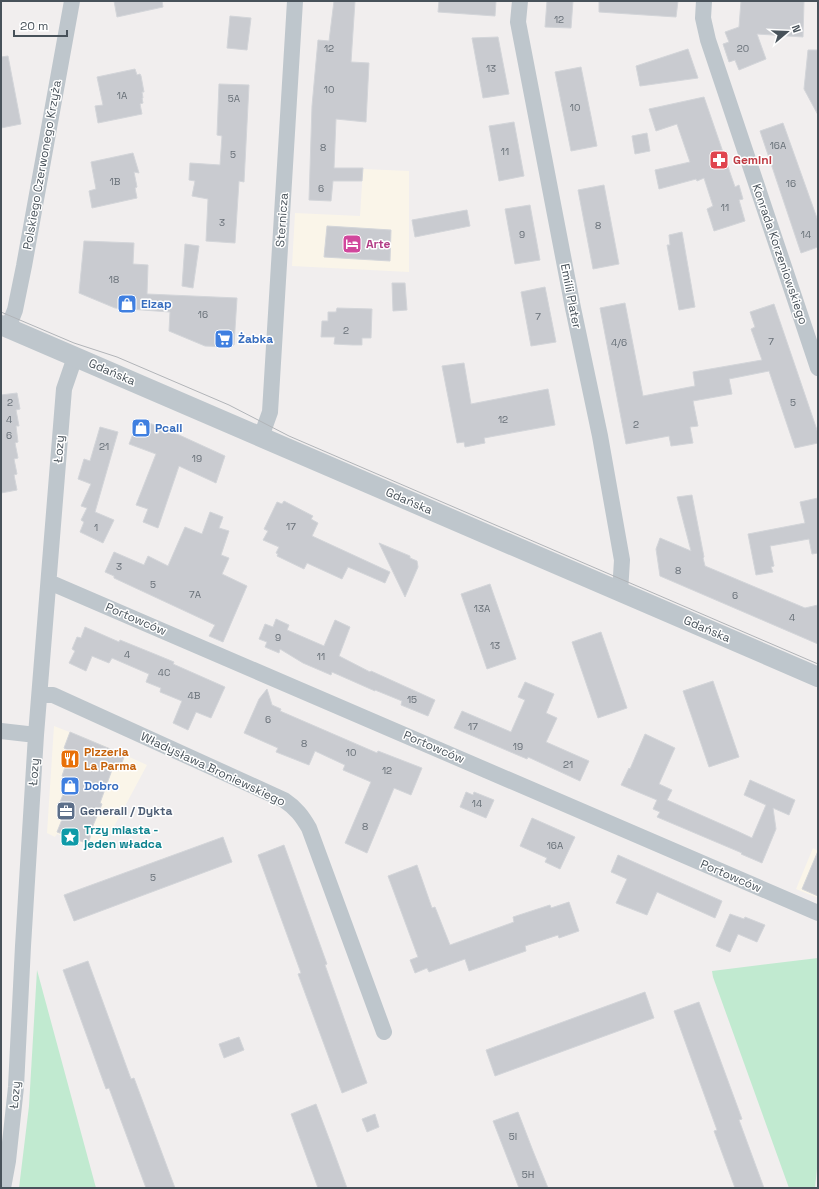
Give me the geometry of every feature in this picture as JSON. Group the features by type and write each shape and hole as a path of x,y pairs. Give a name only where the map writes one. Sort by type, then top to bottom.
{"street":[{"name":"Polskiego Czerwonego Krzyża","path":"5,326 15,310 72,1"},
{"name":"Sternicza","path":"261,437 270,412 296,1"},
{"name":"Emilii Plater","path":"520,1 518,22 573,308 600,436 622,560 620,592"},
{"name":"Konrada Korzeniowskiego","path":"704,1 704,18 708,40 817,361"},
{"name":"Gdańska","path":"5,326 818,677"},
{"name":"Łozy","path":"3,1188 8,1161 16,1087 36,735 64,390 76,357"},
{"name":"Portowców","path":"49,582 818,913"},
{"name":"Władysława Broniewskiego","path":"40,695 53,695 284,800 295,808 303,816 309,828 384,1032"},
{"path":"1,731 36,735"}],"shaded area":[{"path":"363,169 409,171 409,272 292,266 295,213 360,216"},
{"path":"54,726 103,745 147,765 102,849 84,842 82,844 57,834 55,837 47,833"},
{"path":"813,848 818,851 818,898 796,889"}],"green space":[{"path":"818,958 818,1159 815,1188 789,1188 712,971"},
{"path":"37,970 96,1188 19,1188 29,1106"}],"building":[{"path":"114,1 162,1 163,7 117,17"},
{"path":"334,1 355,1 351,62 369,63 366,122 336,119 334,168 363,168 362,181 333,181 331,201 309,200 312,106 318,40 329,41"},
{"path":"439,1 496,1 495,16 438,12"},
{"path":"547,1 573,1 571,28 545,27"},
{"path":"599,1 678,1 676,17 599,12"},
{"path":"741,1 804,1 803,37 757,34 766,59 739,70 735,60 729,62 723,44 729,42 725,32 739,27"},
{"path":"230,16 251,18 247,50 227,48"},
{"path":"498,37 509,94 483,98 472,38"},
{"path":"688,49 698,78 640,86 636,66"},
{"path":"808,50 818,50 818,115 804,89"},
{"path":"8,56 21,124 1,128 1,57"},
{"path":"581,67 597,146 571,151 555,72"},
{"path":"135,69 137,75 140,74 141,76 144,92 142,92 143,103 140,104 142,114 98,123 95,106 103,105 97,77"},
{"path":"219,84 249,85 244,182 239,181 235,243 206,241 208,199 192,196 195,181 189,180 190,163 220,165 222,136 217,135"},
{"path":"704,97 735,187 739,185 743,199 739,200 745,221 714,231 707,209 713,206 704,178 697,181 696,179 659,189 655,170 690,162 677,124 656,131 649,109"},
{"path":"514,122 524,176 499,181 489,126"},
{"path":"783,123 818,221 818,247 801,253 760,131"},
{"path":"647,133 650,151 635,154 632,136"},
{"path":"133,153 139,173 134,172 137,187 135,188 137,198 92,208 89,191 96,189 91,162"},
{"path":"604,185 619,264 593,269 578,190"},
{"path":"530,205 540,260 515,264 505,209"},
{"path":"467,210 470,226 415,237 412,220"},
{"path":"327,226 391,230 390,261 324,257"},
{"path":"682,232 695,307 679,310 667,245 670,245 669,235"},
{"path":"84,241 134,243 133,264 148,265 147,294 237,298 234,345 228,344 228,347 205,346 169,331 170,312 115,308 79,293"},
{"path":"185,244 199,246 193,288 182,286"},
{"path":"392,283 405,283 407,310 393,311"},
{"path":"545,287 556,342 531,346 521,292"},
{"path":"625,303 643,396 695,386 693,372 762,360 751,329 755,327 750,312 774,304 818,433 818,443 795,448 769,371 729,379 732,394 693,401 698,426 690,427 693,443 671,446 669,436 626,444 600,308"},
{"path":"337,308 372,309 371,338 362,338 362,345 353,345 334,344 335,337 321,337 322,321 328,321 328,312 336,312"},
{"path":"464,363 471,404 548,389 555,425 484,438 485,443 465,447 464,442 457,443 442,366"},
{"path":"17,393 20,409 16,410 19,426 16,426 18,442 15,443 18,458 14,459 17,474 14,475 17,490 1,493 1,395"},
{"path":"139,419 177,434 225,456 216,483 179,466 158,528 143,522 148,509 136,505 156,454 129,444"},
{"path":"100,427 118,432 95,512 114,520 103,543 80,532 84,522 81,520 87,508 81,506 91,484 78,479 84,459 90,461"},
{"path":"692,495 705,566 805,608 818,605 818,644 660,576 656,549 660,538 691,551 677,497"},
{"path":"818,498 818,553 812,554 809,539 770,546 774,566 771,567 773,572 756,575 748,534 805,523 800,502"},
{"path":"284,501 313,516 311,519 318,523 312,536 390,572 385,583 348,567 342,579 307,563 304,569 277,556 278,554 276,553 279,547 263,540 268,531 264,529 277,502 282,504"},
{"path":"210,512 223,517 219,528 229,531 221,555 229,558 222,574 247,586 223,642 209,636 215,625 114,578 114,576 105,572 114,552 144,565 148,556 168,566 185,527 202,534"},
{"path":"379,543 410,556 410,558 417,561 418,567 405,597"},
{"path":"490,584 516,659 487,669 461,594"},
{"path":"276,619 289,625 287,630 324,646 335,620 350,627 339,656 370,672 371,671 435,700 428,716 401,705 402,701 332,672 331,675 303,663 280,649 279,653 265,647 267,642 259,639 265,624 273,627"},
{"path":"85,627 119,642 120,640 174,662 173,664 225,687 211,718 196,712 188,730 173,723 182,701 160,692 161,688 146,682 149,674 112,658 109,663 92,656 86,671 69,663 75,651 72,649 77,637 81,638"},
{"path":"601,632 627,708 598,718 572,642"},
{"path":"713,681 739,757 709,767 683,691"},
{"path":"525,682 554,694 546,713 557,718 546,742 589,761 580,781 528,757 527,759 454,728 462,711 511,732 525,700 518,697"},
{"path":"267,689 272,705 281,709 280,711 377,753 378,751 422,768 411,795 394,788 367,853 345,843 371,782 343,770 345,765 315,751 309,765 276,752 278,748 244,733 259,699"},
{"path":"70,732 125,755 119,770 113,767 100,803 102,804 92,828 89,841 84,840 83,842 57,832 63,817 59,815 63,803 60,802 65,790 61,789 65,777 62,776 66,764 62,762 67,750 64,748"},
{"path":"645,734 675,748 659,784 672,790 667,800 752,838 766,805 744,795 750,780 795,800 789,815 773,808 776,829 762,863 657,817 660,812 653,809 657,800 621,785 629,768 630,769"},
{"path":"466,792 473,795 474,792 494,800 486,818 460,807"},
{"path":"532,818 575,837 560,869 545,862 547,858 520,846"},
{"path":"223,837 232,862 74,921 64,895"},
{"path":"284,845 327,964 325,965 367,1083 342,1093 298,974 301,973 258,855"},
{"path":"818,851 818,896 802,889"},
{"path":"618,855 722,901 715,918 657,892 647,915 616,903 627,879 611,872"},
{"path":"417,865 432,908 435,907 450,945 514,922 513,917 550,905 551,908 569,902 579,931 559,938 558,935 525,946 526,951 469,971 465,959 429,972 427,968 415,973 410,960 418,957 388,876"},
{"path":"730,914 744,919 745,917 765,925 757,942 738,934 730,952 716,946"},
{"path":"88,961 131,1079 134,1078 175,1188 146,1188 109,1088 106,1089 63,970"},
{"path":"645,992 654,1018 495,1076 486,1050"},
{"path":"699,1002 742,1119 739,1120 764,1188 735,1188 714,1131 717,1130 674,1011"},
{"path":"239,1037 244,1050 224,1058 219,1044"},
{"path":"316,1104 347,1188 318,1188 291,1114"},
{"path":"518,1112 548,1188 519,1188 493,1121"},
{"path":"375,1114 379,1127 367,1132 362,1119"}],"tram line":[{"path":"1,312 74,343 117,357 229,405 289,436 818,664"}],"place":[{"name":"Gemini","path":"719,160"},
{"name":"Arte","path":"352,244"},
{"name":"Elzap","path":"127,304"},
{"name":"Żabka","path":"224,339"},
{"name":"Pcall","path":"141,428"},
{"name":"Pizzeria La Parma","path":"70,759"},
{"name":"Dobro","path":"70,786"},
{"name":"Generali / Dykta","path":"66,811"},
{"name":"Trzy miasta - jeden władca","path":"70,837"}]}
